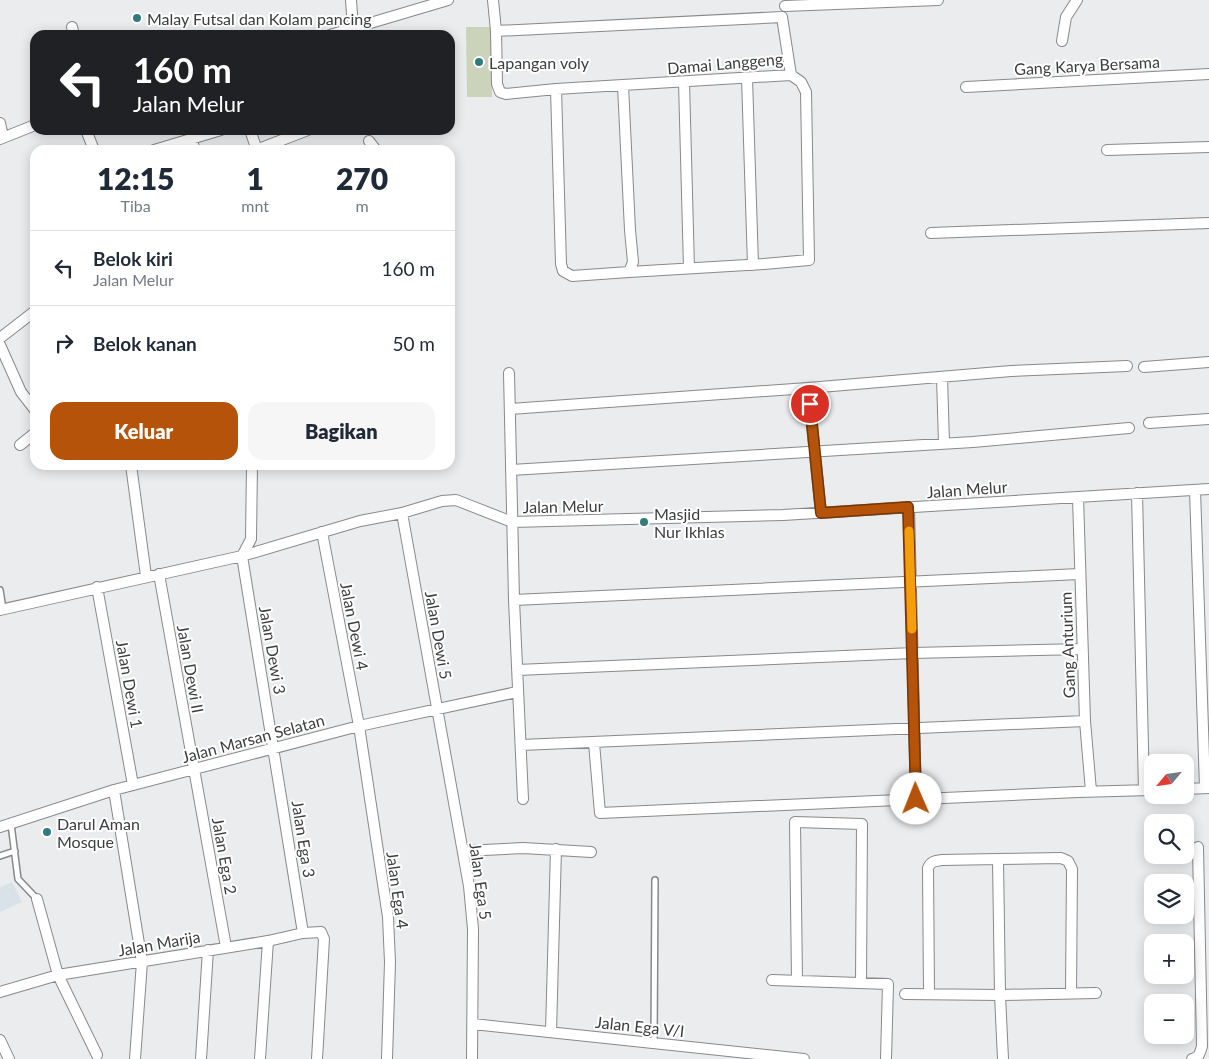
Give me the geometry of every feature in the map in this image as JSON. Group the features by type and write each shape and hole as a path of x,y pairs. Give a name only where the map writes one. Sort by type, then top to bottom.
{"street":[{"path":"351,0 353,28"},
{"path":"346,30 448,0"},
{"name":"Damai Langgeng","path":"494,0 497,84 500,92 506,94 556,89 791,75 782,17"},
{"path":"496,31 782,17 785,3 938,0"},
{"path":"1062,41 1066,17 1077,0"},
{"name":"Gang Karya Bersama","path":"966,87 1209,74"},
{"path":"556,89 561,264 563,271 572,276 809,260 806,92 801,82 791,75"},
{"path":"747,78 753,265"},
{"path":"684,82 689,268"},
{"path":"623,86 633,262 629,272"},
{"path":"0,123 2,138 30,127"},
{"path":"172,145 205,135"},
{"path":"269,145 295,135"},
{"path":"191,140 193,145"},
{"path":"369,141 372,145"},
{"path":"1107,150 1209,147"},
{"path":"931,233 1209,223"},
{"path":"0,338 30,315"},
{"path":"0,345 21,392 30,404"},
{"path":"1144,367 1209,362"},
{"path":"510,409 808,388 1012,371 1127,366"},
{"path":"509,373 517,692 523,799"},
{"path":"942,377 944,444"},
{"path":"808,388 821,513"},
{"path":"1149,424 1209,419"},
{"path":"511,470 815,450 944,444 1129,428"},
{"path":"20,445 30,437"},
{"path":"132,470 146,576"},
{"path":"242,556 251,539 252,470"},
{"name":"Jalan Melur","path":"1,610 242,556 360,521 402,513 442,501 456,500 512,522 821,513 1209,489"},
{"path":"1194,789 1207,788 1195,490"},
{"path":"1137,493 1147,754"},
{"name":"Gang Anturium","path":"1078,497 1085,721 1091,791"},
{"path":"908,507 916,799"},
{"name":"Jalan Dewi 5","path":"402,513 436,709"},
{"name":"Jalan Dewi 4","path":"322,532 359,726"},
{"name":"Jalan Dewi 3","path":"242,556 274,749"},
{"name":"Jalan Dewi II","path":"159,574 194,770"},
{"path":"514,600 1079,574"},
{"name":"Jalan Dewi 1","path":"98,587 133,786"},
{"path":"517,670 912,653 1082,649"},
{"name":"Jalan Marsan Selatan","path":"0,827 114,790 359,726 517,692"},
{"name":"Jalan Ega 5","path":"436,709 469,886 473,929 472,1059"},
{"path":"521,745 1085,721"},
{"name":"Jalan Ega 4","path":"359,726 388,917 390,955 388,1059"},
{"path":"594,742 600,813 1144,790"},
{"name":"Jalan Ega 3","path":"274,749 303,934"},
{"name":"Jalan Ega 2","path":"194,770 226,947"},
{"path":"114,790 142,962 135,1059"},
{"path":"797,981 796,822 862,824 861,983"},
{"path":"1195,1057 1202,1046 1198,847"},
{"path":"463,851 523,848 591,852"},
{"path":"551,1032 556,850"},
{"path":"929,993 928,868 930,864 933,861 942,860 1061,858 1068,861 1072,869 1071,993"},
{"path":"998,859 1003,1059"},
{"path":"36,899 58,975 97,1055"},
{"name":"Jalan Marija","path":"0,992 58,975 321,932 324,939 317,1059"},
{"path":"260,1059 268,941"},
{"path":"201,1059 208,950"},
{"path":"772,980 888,984 886,1059"},
{"path":"905,994 1096,993"},
{"name":"Jalan Ega V/I","path":"472,1024 804,1059"},
{"path":"0,1040 9,1059"}],"lane":[{"path":"0,590 1,610"},
{"path":"11,824 18,879 36,899"},
{"path":"0,856 15,851"},
{"path":"654,1042 655,880"}],"shaded area":[{"path":"12,882 22,902 0,912 0,887"}],"green space":[{"name":"Lapangan voly","path":"466,27 491,27 492,97 467,97"}],"slow traffic":[{"path":"909,531 912,629"}],"place":[{"name":"Malay Futsal dan Kolam pancing","path":"137,18"},
{"name":"Lapangan voly","path":"479,62"},
{"name":"Masjid Nur Ikhlas","path":"644,522"},
{"name":"Darul Aman Mosque","path":"47,832"}],"route":[{"path":"810,404 821,513 908,507 916,799"}]}
